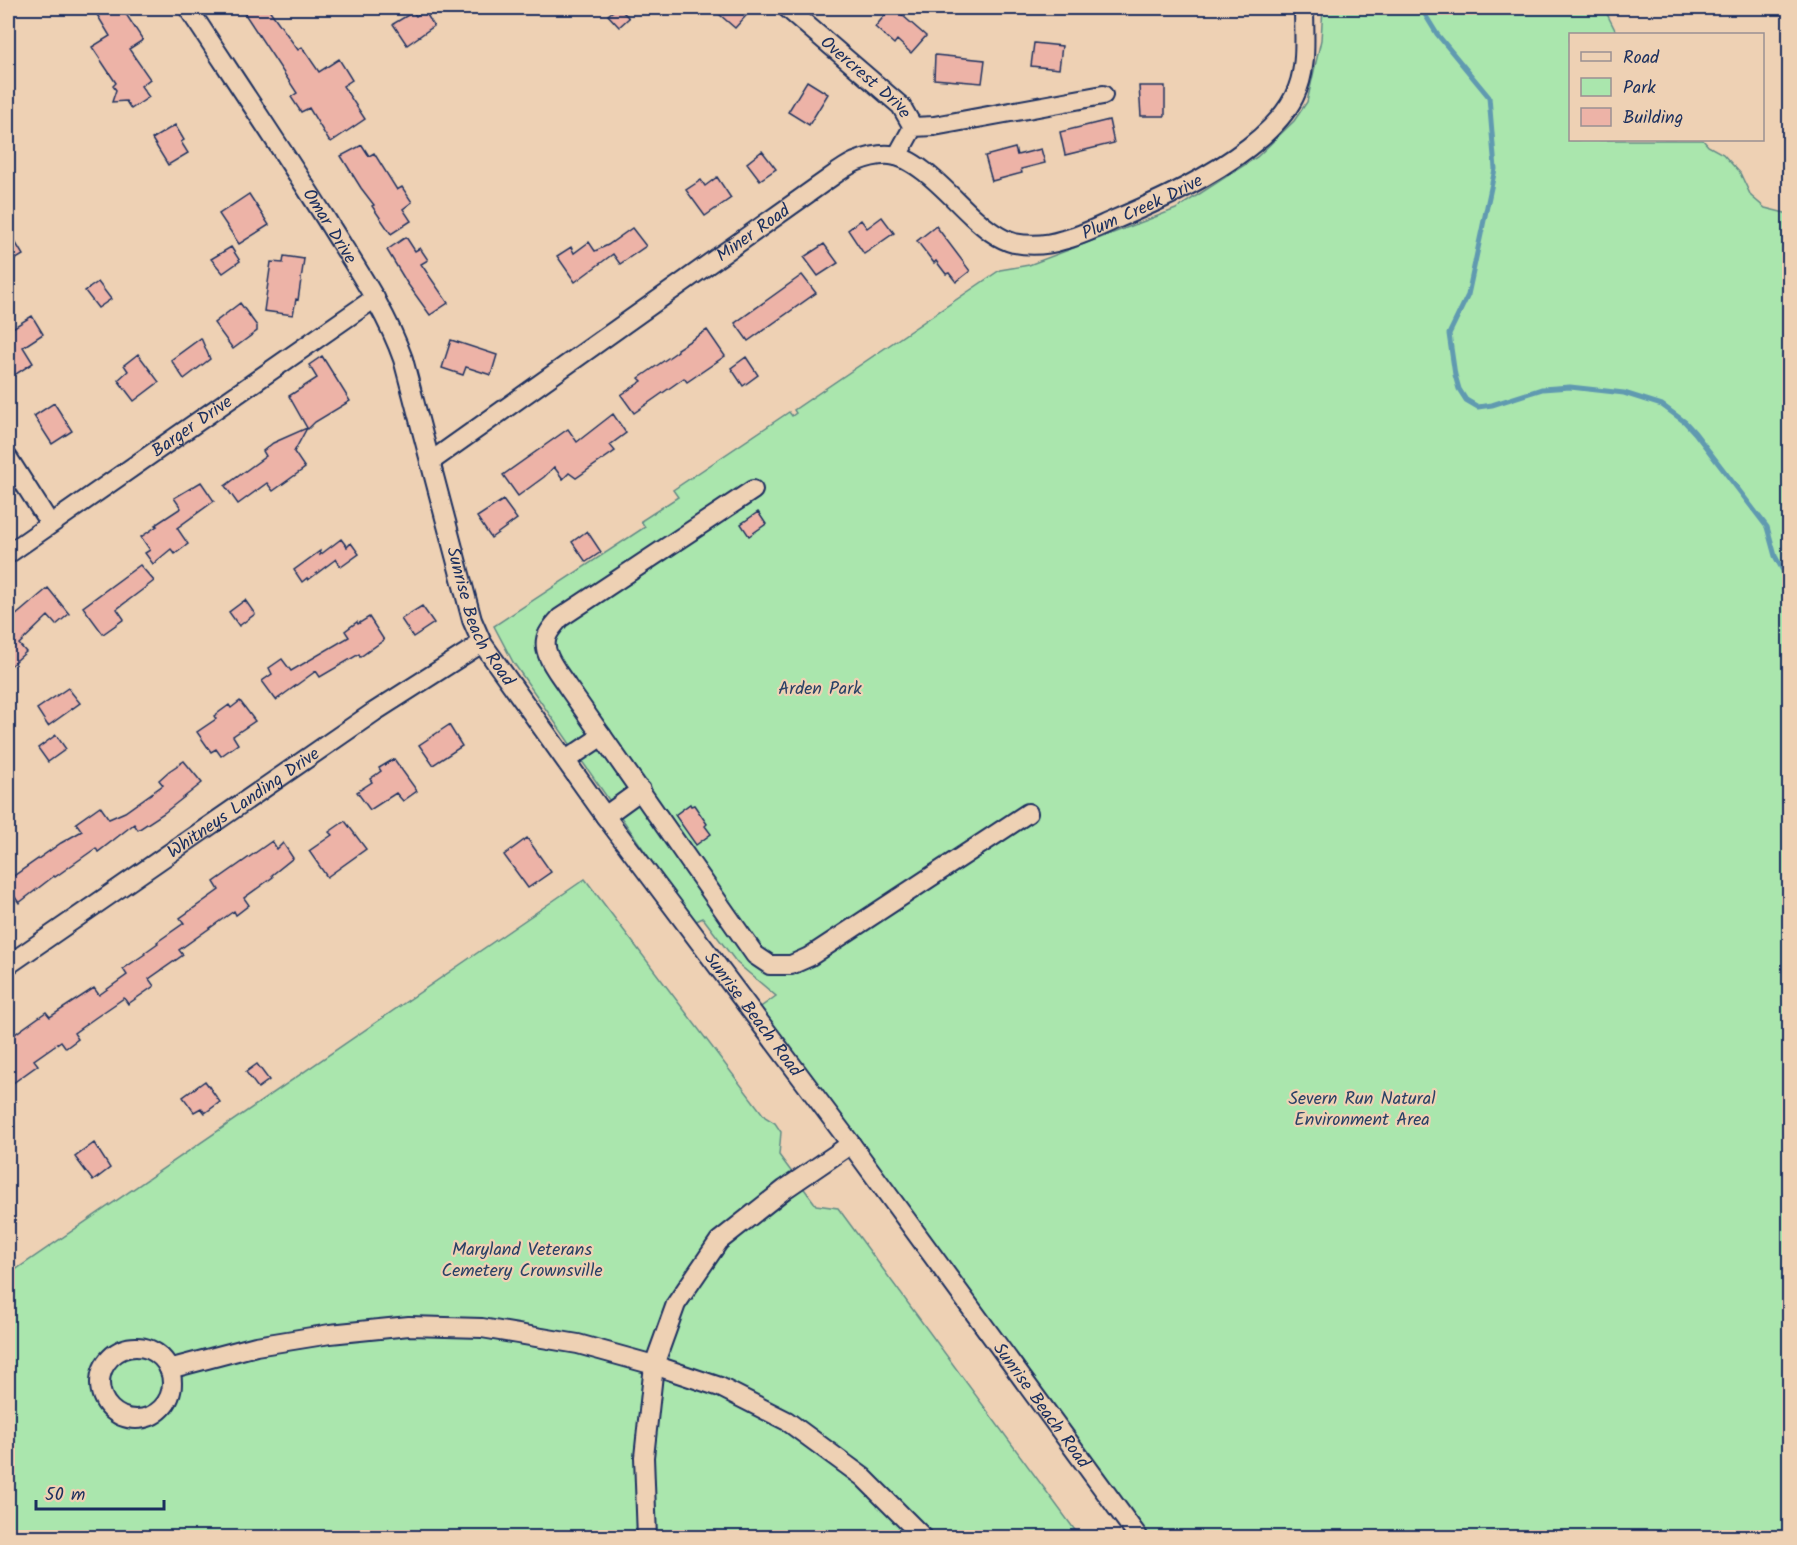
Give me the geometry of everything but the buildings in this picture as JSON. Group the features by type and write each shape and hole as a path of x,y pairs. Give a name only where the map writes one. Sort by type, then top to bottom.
{"street":[{"name":"Omar Drive","path":"188,8 309,192 394,333 430,462"},
{"name":"Overcrest Drive","path":"787,8 900,106 913,127"},
{"name":"Plum Creek Drive","path":"897,156 909,161 926,174 982,225 998,236 1028,245 1063,241 1176,192 1223,165 1266,133 1281,118 1294,98 1299,84 1304,60 1304,8"},
{"path":"897,156 913,127 934,126 1103,95"},
{"name":"Miner Road","path":"430,462 852,163 869,157 897,156"},
{"name":"Barger Drive","path":"8,554 375,298"},
{"path":"8,458 50,524"},
{"name":"Sunrise Beach Road","path":"430,462 472,620 482,643 605,816 851,1144 1139,1538"},
{"path":"753,490 560,618 548,634 545,645 551,660 602,736 755,955 770,965 791,965 809,957 1028,813"},
{"name":"Whitneys Landing Drive","path":"8,965 365,719 482,643"},
{"path":"566,760 602,736"},
{"path":"605,816 641,790"},
{"path":"647,1538 644,1457 654,1365 676,1304 719,1241 785,1189 851,1144"},
{"path":"169,1369 256,1346 330,1334 409,1326 482,1328 578,1344 654,1365 720,1387 787,1421 863,1477 924,1538"}],"green space":[{"name":"Severn Run Natural Environment Area","path":"1323,8 1604,8 1616,33 1569,33 1569,141 1704,141 1723,154 1740,173 1751,196 1765,208 1789,214 1789,1537 1147,1537 758,1009 776,996 737,963 703,918 694,922 513,662 494,626 645,527 641,521 678,497 673,490 789,412 792,416 796,413 794,410 1000,270 1029,265 1176,209 1257,157 1294,121 1307,102 1321,40"},
{"name":"Maryland Veterans Cemetery Crownsville","path":"585,879 765,1117 775,1123 781,1132 779,1155 816,1205 838,1208 1080,1537 8,1537 8,1275"}],"waterway":[{"path":"1421,8 1437,34 1489,97 1495,169 1468,295 1449,334 1455,375 1459,389 1466,400 1478,407 1492,405 1542,389 1570,387 1624,393 1662,405 1685,422 1695,433 1767,527 1775,556 1790,583"}],"park label":[{"name":"Arden Park","path":"820,688"}]}
